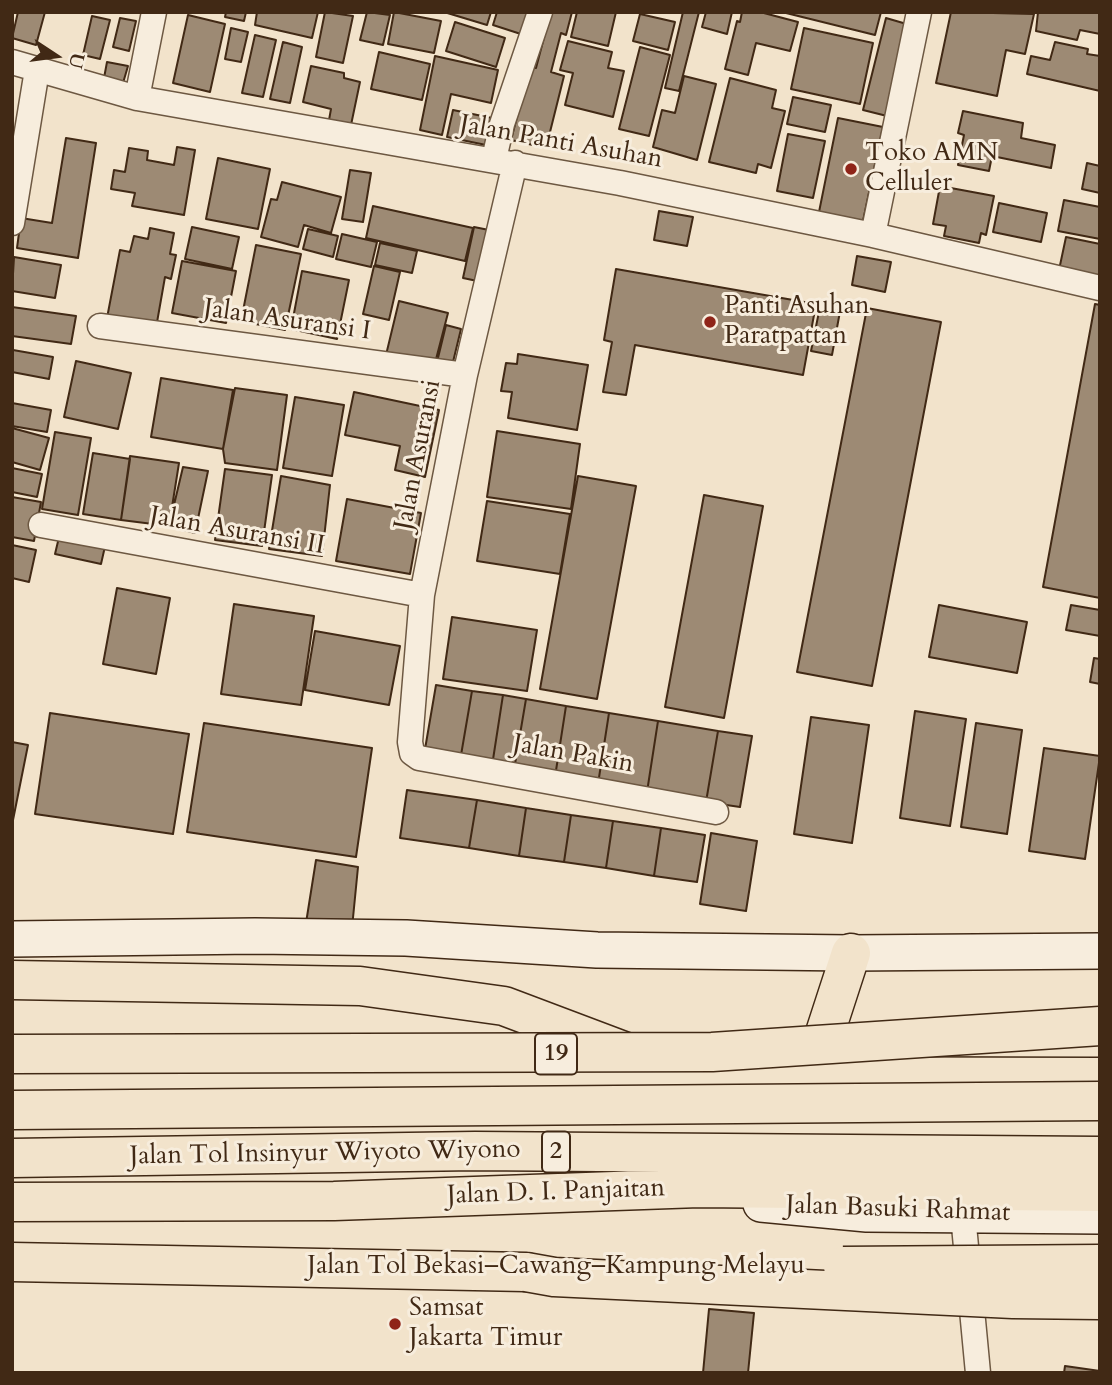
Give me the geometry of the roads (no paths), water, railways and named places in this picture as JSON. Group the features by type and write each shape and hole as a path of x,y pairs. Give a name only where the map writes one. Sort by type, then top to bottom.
{"highway":[{"path":"810,1078 851,953"},
{"path":"12,980 360,986 504,1006 690,1076"},
{"name":"19","path":"12,1054 712,1052 1100,1026"},
{"path":"12,1090 690,1076 1100,1077"},
{"path":"1050,1078 1071,1083 1089,1096 1100,1112"},
{"name":"Jalan Tol Insinyur Wiyoto Wiyono","path":"12,1110 1100,1101"},
{"name":"Jalan Tol Insinyur Wiyoto Wiyono","path":"12,1158 475,1151 1100,1157"},
{"path":"1052,1192 1082,1180 1100,1157"},
{"name":"Jalan D. I. Panjaitan","path":"12,1202 334,1200 699,1188 1100,1192"},
{"name":"Jalan Tol Bekasi–Cawang–Kampung Melayu","path":"12,1262 526,1272 555,1269 1100,1264"},
{"path":"526,1272 554,1276 762,1287 1100,1300"}],"street":[{"path":"137,98 154,12"},
{"name":"Jalan Asuransi","path":"419,758 412,753 410,742 422,595 504,161 502,124 540,12"},
{"path":"873,235 919,12"},
{"name":"Jalan Panti Asuhan","path":"12,62 137,98 407,148 504,161 873,235 1100,288"},
{"path":"12,223 37,69"},
{"name":"Jalan Asuransi I","path":"100,326 465,375"},
{"name":"Jalan Asuransi II","path":"41,525 422,595"},
{"name":"Jalan Pakin","path":"419,758 716,812"},
{"path":"12,939 255,936 392,938 597,950 851,953 1100,951"},
{"name":"Jalan Basuki Rahmat","path":"699,1188 720,1199 867,1214 1100,1216"},
{"path":"963,1215 978,1373"}],"place":[{"name":"Toko AMN Celluler","path":"851,169"},
{"name":"Panti Asuhan Paratpattan","path":"710,322"},
{"name":"Samsat Jakarta Timur","path":"395,1324"}]}
